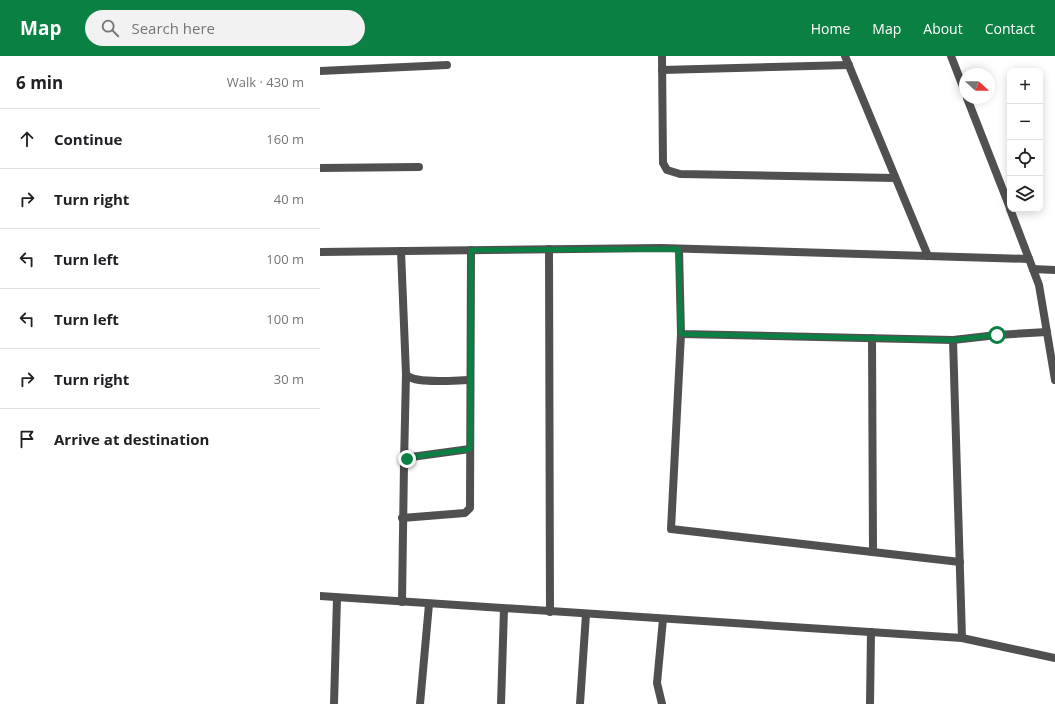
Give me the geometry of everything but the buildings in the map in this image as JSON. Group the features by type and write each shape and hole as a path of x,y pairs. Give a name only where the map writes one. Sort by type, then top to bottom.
{"street":[{"path":"662,56 663,163 667,170 673,173 895,178"},
{"path":"845,56 928,256"},
{"path":"951,56 959,77"},
{"path":"320,71 447,65"},
{"path":"662,70 849,65"},
{"path":"969,104 1007,201"},
{"path":"320,168 419,167"},
{"path":"1011,212 1039,285 1055,380"},
{"path":"549,249 550,612"},
{"path":"320,252 678,249 1030,258"},
{"path":"678,249 681,334 671,529 960,562"},
{"path":"402,518 469,512 471,250"},
{"path":"401,251 406,374 402,518 402,602"},
{"path":"1033,269 1055,270"},
{"path":"681,334 953,340 997,335 1047,332"},
{"path":"872,338 873,552"},
{"path":"953,340 962,638"},
{"path":"406,374 408,378 418,381 470,380"},
{"path":"404,464 411,457 470,449"},
{"path":"320,596 962,638 1055,658"},
{"path":"334,704 337,598"},
{"path":"420,704 429,604"},
{"path":"501,704 504,609"},
{"path":"580,704 586,614"},
{"path":"662,704 658,683 663,619"},
{"path":"870,704 871,632"}],"route":[{"path":"407,459 411,457 470,449 471,250 678,249 681,334 953,340 997,335"}]}
